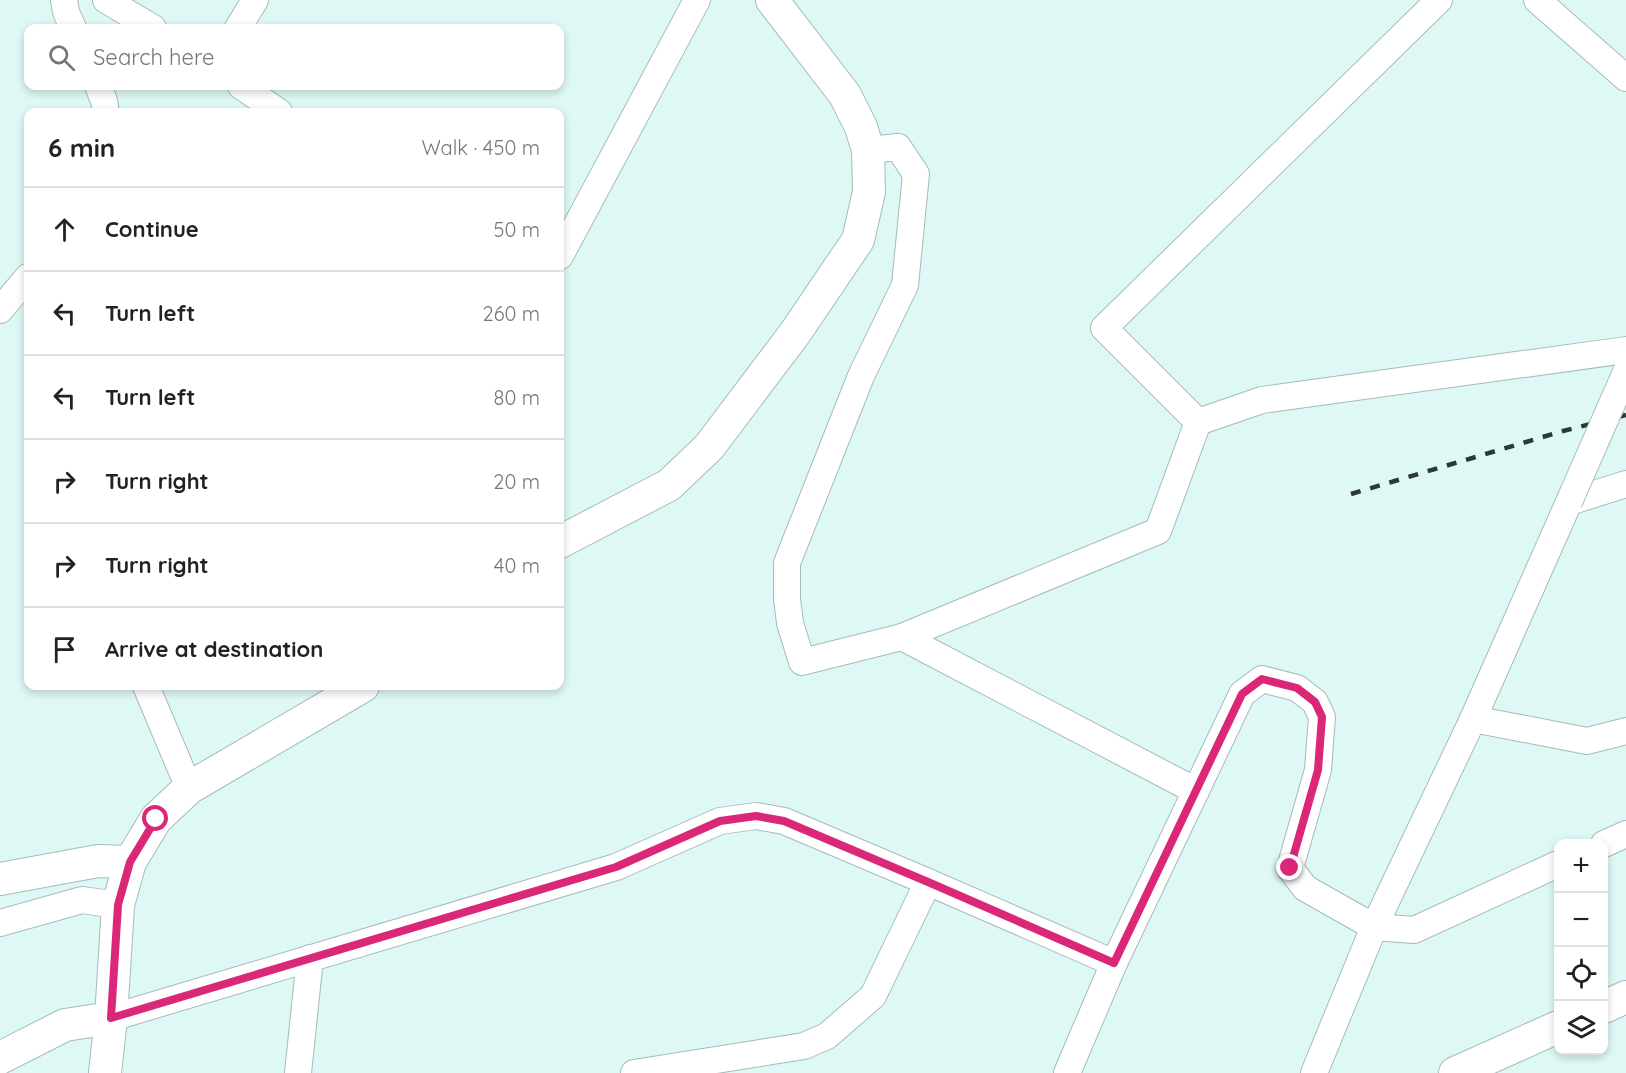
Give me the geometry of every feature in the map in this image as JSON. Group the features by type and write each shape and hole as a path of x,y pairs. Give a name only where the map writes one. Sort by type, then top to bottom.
{"street":[{"path":"64,0 71,24"},
{"path":"106,0 146,24"},
{"path":"240,24 255,0"},
{"path":"564,249 697,0"},
{"path":"564,540 669,485 709,447 795,333 858,240 869,192 868,150 861,127 845,95 772,0"},
{"path":"1198,423 1104,328 1439,0"},
{"path":"1537,0 1626,78"},
{"path":"100,90 105,108"},
{"path":"247,90 273,108"},
{"path":"868,150 898,147 916,174 904,285 861,376 787,563 790,623 802,662 902,637 1158,531 1198,423 1262,400 1626,350"},
{"path":"0,310 24,282"},
{"path":"1314,1073 1374,927 1473,719 1626,372"},
{"path":"1569,502 1626,484"},
{"path":"902,637 1196,791"},
{"path":"1067,1073 1114,963 1242,694 1262,679 1297,688 1315,702 1322,717 1318,770 1290,868 1305,888 1374,927 1414,930 1554,866"},
{"path":"149,690 189,788"},
{"path":"105,1073 118,905 130,862 156,819 189,788 356,690"},
{"path":"1473,719 1587,741 1626,731"},
{"path":"0,1058 65,1025 111,1018 616,867 720,821 756,816 784,821 1114,963"},
{"path":"1608,842 1626,834"},
{"path":"0,879 98,861 130,862"},
{"path":"634,1073 804,1046 827,1036 873,996 928,882"},
{"path":"0,923 82,900 118,905"},
{"path":"298,1073 310,958"},
{"path":"1608,1005 1626,997"},
{"path":"1455,1073 1554,1029"}],"railway":[{"path":"1351,494 1563,431 1626,415"}],"route":[{"path":"156,819 130,862 118,905 111,1018 616,867 720,821 756,816 784,821 1114,963 1242,694 1262,679 1297,688 1315,702 1322,717 1318,770 1290,868"}]}
